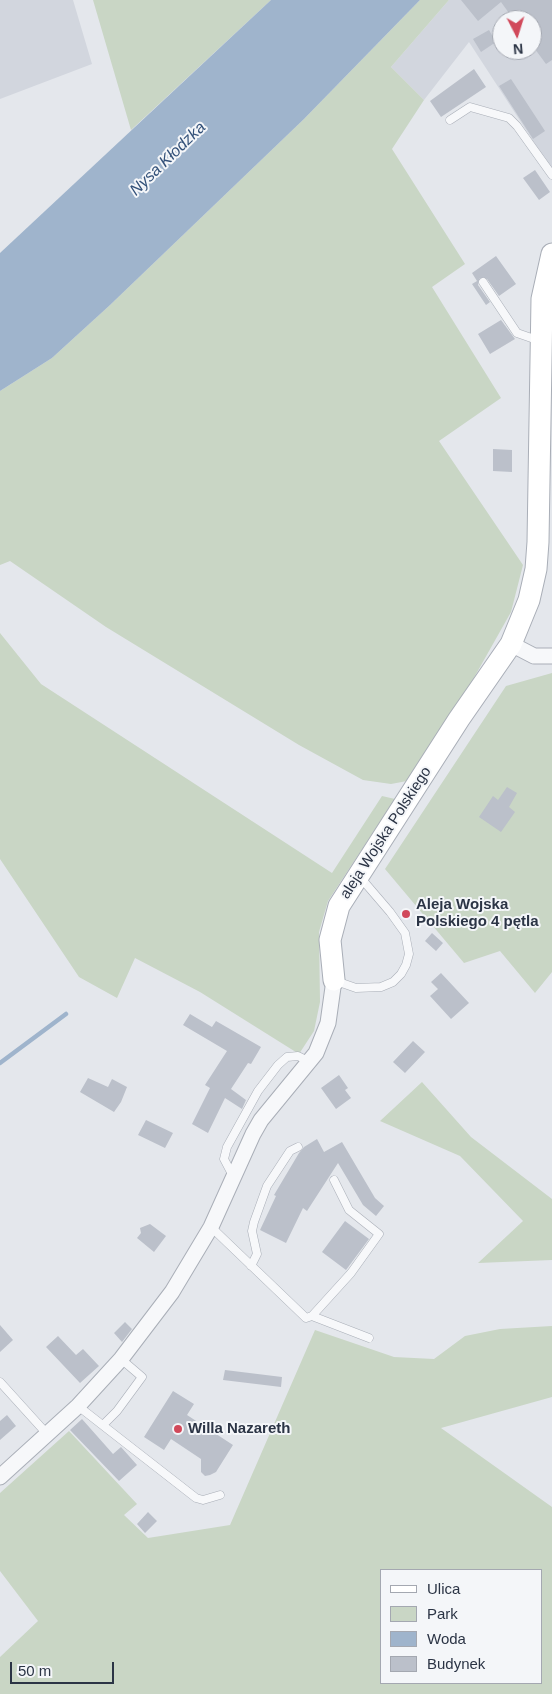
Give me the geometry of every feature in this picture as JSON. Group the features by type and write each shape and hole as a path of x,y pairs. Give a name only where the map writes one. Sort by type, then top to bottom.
{"street":[{"name":"aleja Wojska Polskiego","path":"0,1477 78,1406 121,1358 172,1292 211,1228 261,1120 284,1090 310,1062 321,1045 328,1023 334,980 330,961 333,926 339,906 459,719 512,644 529,600 536,569 540,512 544,284 552,254"},
{"path":"512,644 534,656 552,656"}],"lane":[{"path":"450,120 470,107 509,118 517,126 552,175"},
{"path":"483,282 517,333 542,341"},
{"path":"334,980 356,988 380,987 393,982 401,974 409,954 405,933 390,912 358,876"},
{"path":"234,1178 224,1159 227,1147 258,1091 278,1065 288,1057 298,1056 310,1062"},
{"path":"250,1266 258,1254 252,1231 254,1222 268,1186 290,1151 298,1147"},
{"path":"211,1228 306,1318 312,1316 351,1273 380,1234 349,1210 334,1180"},
{"path":"312,1316 369,1338"},
{"path":"104,1424 117,1411 142,1377 121,1358"},
{"path":"0,1382 48,1435"},
{"path":"78,1406 104,1424 196,1498 203,1500 220,1495"}],"shaded area":[{"path":"0,0 73,0 92,64 0,99"},
{"path":"449,0 552,0 552,170 469,42 424,100 391,67"}],"green space":[{"path":"93,0 271,0 131,130"},
{"path":"420,0 449,0 391,67 424,100 392,149 465,264 432,287 501,398 439,441 523,565 511,612 471,683 407,781 391,784 363,780 299,745 106,627 10,561 0,565 0,391 52,358 109,306 304,119"},
{"path":"0,633 41,684 332,873 382,796 395,799 328,901 319,932 320,1002 314,1031 299,1054 200,992 135,958 117,998 79,977 0,859"},
{"path":"552,673 552,972 535,993 500,951 464,963 385,869 506,686"},
{"path":"422,1082 471,1137 552,1199 552,1260 478,1263 523,1221 460,1156 380,1121"},
{"path":"552,1326 552,1397 441,1428 552,1507 552,1694 0,1694 0,1657 38,1621 0,1571 0,1493 69,1431 137,1504 124,1515 148,1538 230,1525 315,1330 394,1357 434,1359 465,1336 500,1329"}],"water":[{"name":"Nysa Kłodzka","path":"271,0 420,0 304,119 109,306 52,358 0,391 0,253"}],"building":[{"path":"461,0 552,0 552,60 546,64 542,59 542,10 507,10 501,2 478,21"},
{"path":"489,30 492,35 492,45 481,52 473,39"},
{"path":"474,69 486,87 441,117 430,101"},
{"path":"511,79 545,131 533,139 499,86"},
{"path":"535,170 550,192 539,200 523,178"},
{"path":"496,256 516,284 499,296 487,279 480,278 478,285 490,302 486,305 472,284 477,281 472,273"},
{"path":"501,320 515,339 490,354 478,334"},
{"path":"493,449 512,450 512,472 493,471"},
{"path":"507,787 517,793 509,807 515,812 501,832 479,817 493,796 498,800"},
{"path":"432,933 443,943 436,951 425,941"},
{"path":"441,973 469,1003 451,1019 430,996 438,989 431,982"},
{"path":"190,1014 212,1027 216,1021 261,1047 251,1064 248,1063 231,1089 246,1100 242,1109 225,1098 208,1133 192,1124 210,1088 205,1085 227,1051 183,1025"},
{"path":"413,1041 425,1052 405,1073 393,1062"},
{"path":"339,1075 348,1088 345,1090 351,1098 336,1109 321,1088"},
{"path":"88,1078 108,1087 112,1079 127,1087 121,1102 114,1112 80,1092"},
{"path":"146,1120 173,1133 165,1148 138,1135"},
{"path":"317,1139 324,1152 342,1142 375,1198 384,1206 376,1216 363,1205 338,1163 307,1211 303,1208 286,1243 260,1230 276,1196 274,1195 299,1153 304,1147"},
{"path":"345,1221 369,1239 346,1270 322,1252"},
{"path":"150,1224 166,1236 154,1252 137,1238 141,1233 140,1228"},
{"path":"125,1322 132,1329 122,1342 114,1333"},
{"path":"0,1325 13,1340 0,1352"},
{"path":"58,1336 76,1355 83,1349 99,1366 80,1383 46,1347"},
{"path":"225,1370 282,1377 281,1387 223,1380"},
{"name":"Willa Nazareth","path":"173,1391 194,1404 187,1415 233,1445 216,1472 210,1475 205,1476 201,1472 201,1459 171,1439 164,1450 144,1437"},
{"path":"7,1415 16,1426 0,1440 0,1421"},
{"path":"82,1419 113,1454 121,1447 137,1465 119,1481 70,1430"},
{"path":"148,1512 157,1521 145,1533 137,1524"}],"waterway":[{"path":"0,1063 66,1014"}],"place":[{"name":"Aleja Wojska Polskiego 4 pętla","path":"406,914"},
{"name":"Willa Nazareth","path":"178,1429"}]}
